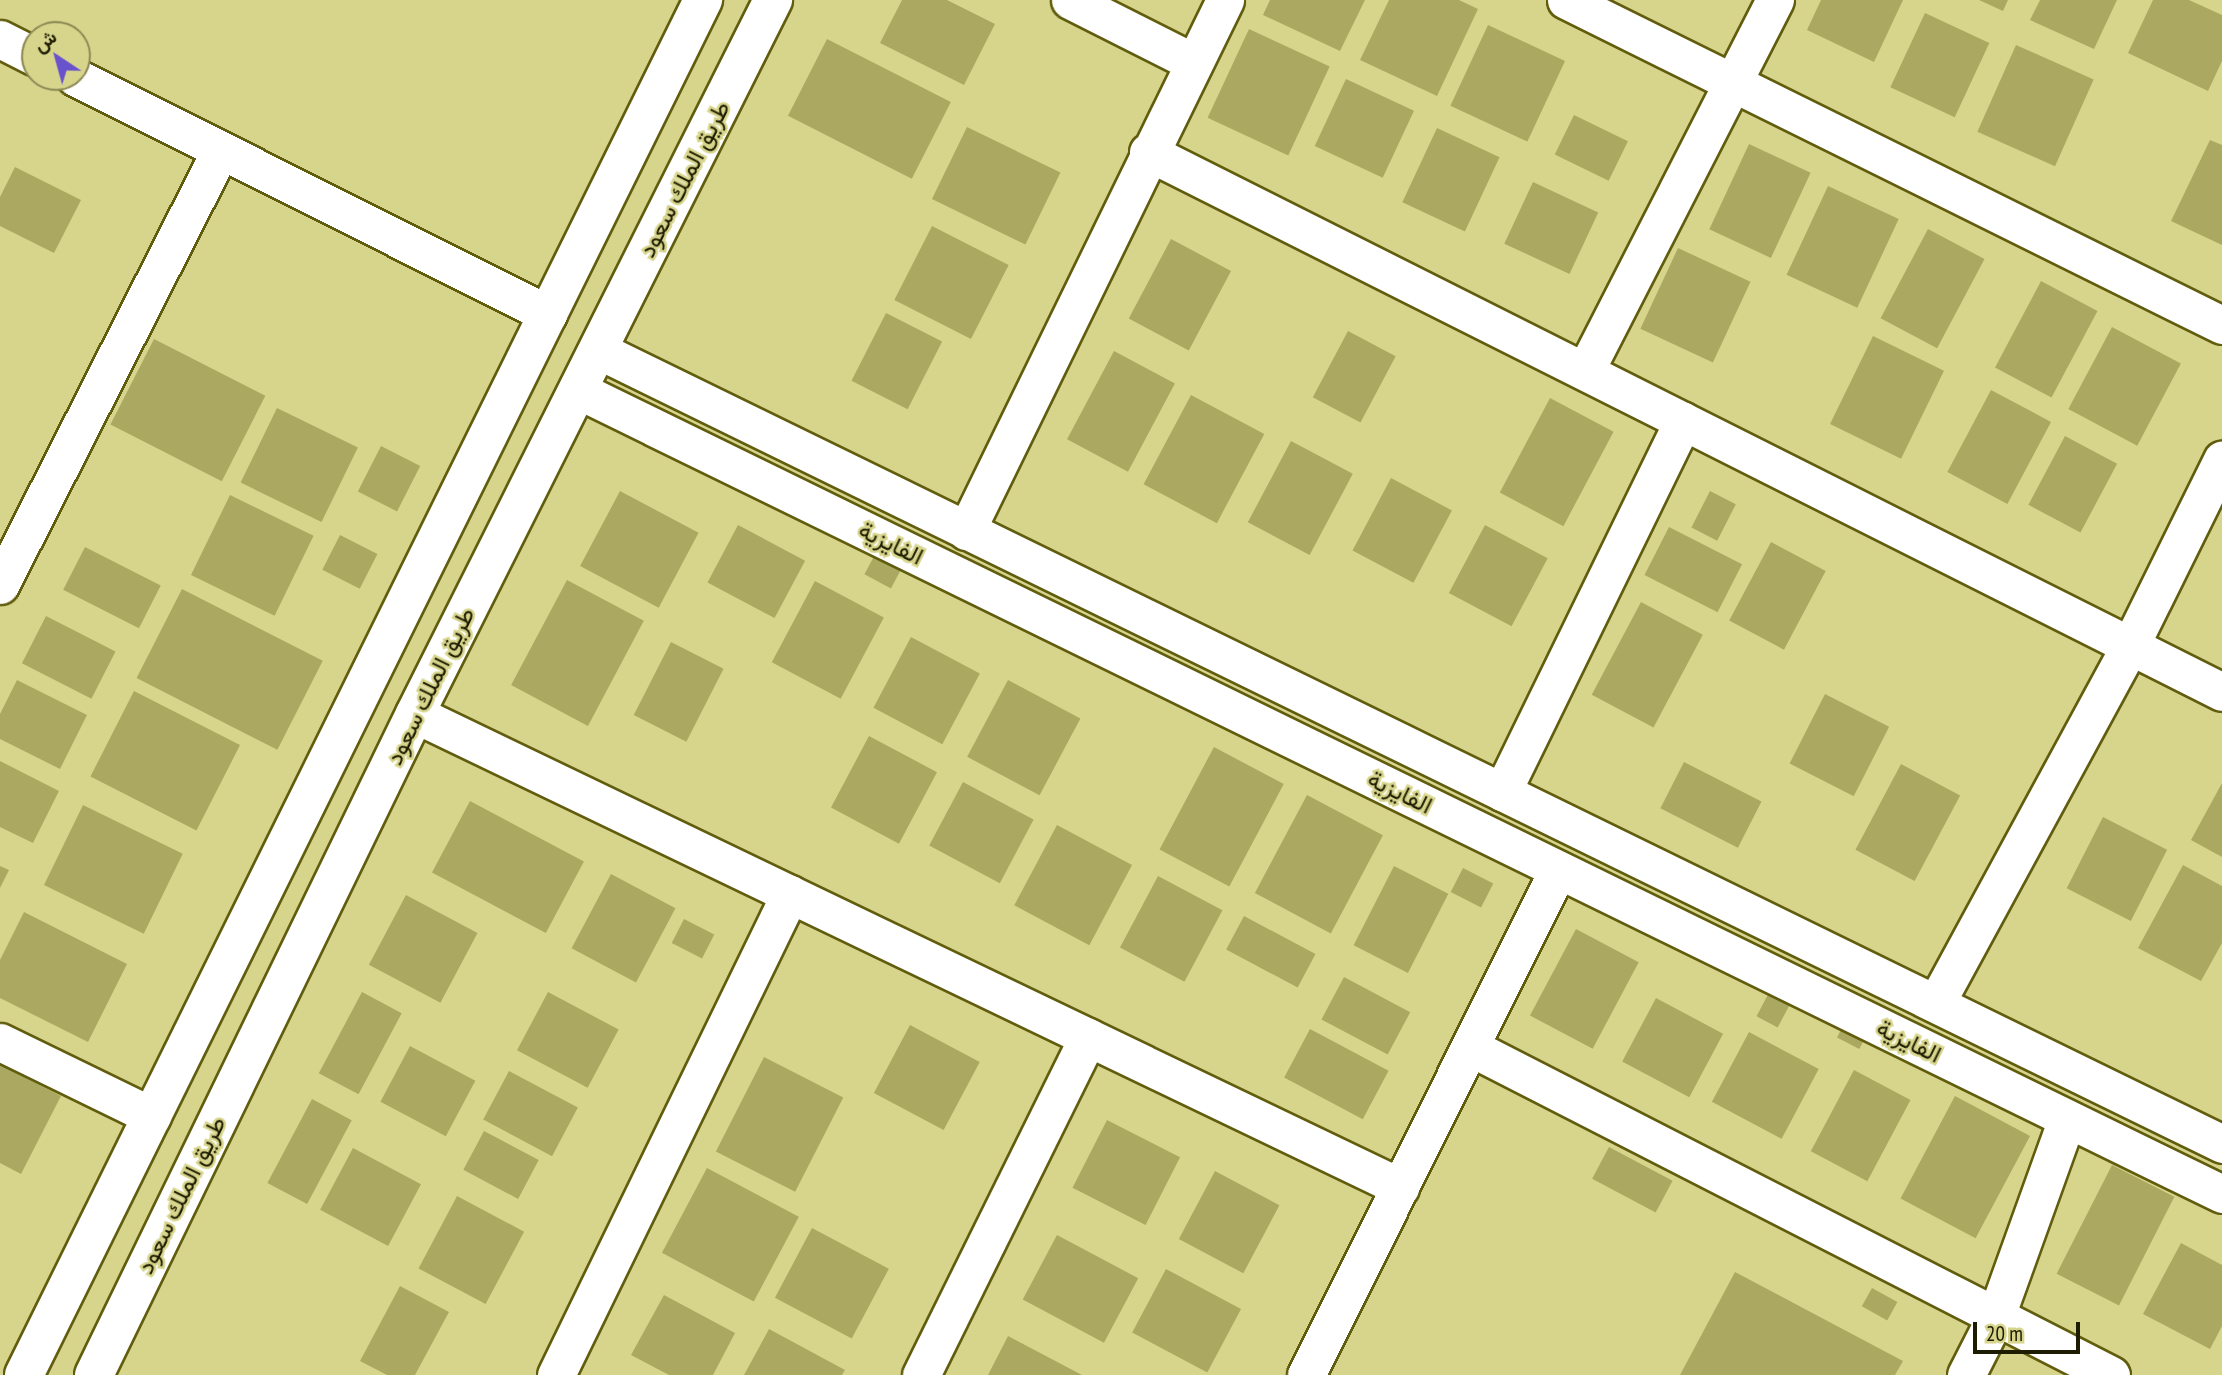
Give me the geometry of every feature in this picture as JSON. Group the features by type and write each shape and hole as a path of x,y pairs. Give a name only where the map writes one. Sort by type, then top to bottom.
{"main road":[{"path":"24,1375 703,0"},
{"name":"طريق الملك سعود","path":"94,1375 415,714 773,0"}],"street":[{"path":"1070,0 1194,61"},
{"path":"966,531 1148,152 1225,0"},
{"path":"1566,0 2222,325"},
{"path":"1585,372 1735,83 1775,0"},
{"path":"0,39 21,50"},
{"path":"91,85 548,314"},
{"path":"0,585 221,150"},
{"path":"1148,152 2222,692"},
{"name":"الفايزية","path":"598,350 2222,1144"},
{"name":"الفايزية","path":"578,390 2222,1194"},
{"path":"1502,792 1683,421"},
{"path":"1936,1003 2130,646 2222,460"},
{"path":"415,714 1400,1187"},
{"path":"1306,1375 1558,870"},
{"path":"556,1375 790,894"},
{"path":"921,1375 1088,1037"},
{"path":"0,1042 152,1116"},
{"path":"1470,1047 2111,1375"},
{"path":"1966,1375 1996,1316 2067,1119"}],"building":[{"path":"902,0 947,0 995,24 964,85 880,43"},
{"path":"1270,0 1365,0 1340,51 1263,15"},
{"path":"1389,0 1459,0 1478,9 1437,96 1360,60"},
{"path":"1821,0 1903,0 1874,62 1807,30"},
{"path":"1979,0 2008,0 2003,11"},
{"path":"2040,0 2117,0 2094,49 2030,20"},
{"path":"2153,0 2189,0 2222,15 2222,61 2208,91 2128,53"},
{"path":"1925,13 1989,43 1955,117 1890,87"},
{"path":"1488,25 1565,61 1527,142 1450,106"},
{"path":"1249,29 1330,67 1288,155 1208,118"},
{"path":"827,39 951,102 912,179 788,116"},
{"path":"2016,45 2094,80 2055,166 1977,132"},
{"path":"1346,79 1414,111 1383,178 1315,146"},
{"path":"1574,115 1628,141 1609,181 1555,155"},
{"path":"967,127 1060,173 1025,244 932,199"},
{"path":"1437,128 1500,157 1465,231 1402,202"},
{"path":"2210,140 2222,145 2222,245 2171,221"},
{"path":"1749,144 1811,173 1771,258 1709,229"},
{"path":"15,167 81,200 54,253 0,226 0,197"},
{"path":"1533,182 1598,212 1570,274 1504,244"},
{"path":"1828,186 1899,219 1857,308 1787,275"},
{"path":"932,226 1009,265 971,339 894,300"},
{"path":"1928,229 1985,259 1937,348 1881,318"},
{"path":"1171,239 1231,271 1189,350 1129,318"},
{"path":"1678,248 1751,282 1713,362 1640,329"},
{"path":"2041,281 2098,311 2052,398 1995,368"},
{"path":"886,313 942,342 908,409 851,381"},
{"path":"2112,327 2181,364 2137,446 2068,409"},
{"path":"1348,331 1396,356 1360,423 1313,397"},
{"path":"1873,336 1944,371 1901,459 1830,424"},
{"path":"154,339 265,396 222,481 110,425"},
{"path":"1114,351 1175,383 1128,472 1067,439"},
{"path":"1991,390 2051,422 2007,504 1947,472"},
{"path":"1191,395 1264,434 1217,523 1144,484"},
{"path":"1550,398 1614,432 1563,526 1500,492"},
{"path":"277,408 358,447 322,522 241,483"},
{"path":"2065,436 2117,464 2080,533 2028,505"},
{"path":"1291,441 1353,474 1310,555 1248,522"},
{"path":"381,446 420,466 397,511 358,491"},
{"path":"1391,478 1452,510 1413,583 1353,550"},
{"path":"620,491 699,533 659,608 580,566"},
{"path":"1710,491 1736,504 1717,541 1691,528"},
{"path":"230,495 314,536 275,616 191,575"},
{"path":"738,525 805,561 775,618 707,582"},
{"path":"1485,525 1548,558 1512,626 1449,593"},
{"path":"1669,527 1742,564 1718,612 1644,575"},
{"path":"340,535 377,554 360,589 322,570"},
{"path":"1771,542 1826,571 1784,650 1729,621"},
{"path":"85,547 161,586 139,628 63,590"},
{"path":"879,547 905,561 891,588 864,574"},
{"path":"567,580 644,621 588,726 511,685"},
{"path":"815,581 884,618 841,699 772,662"},
{"path":"182,589 323,661 277,750 137,678"},
{"path":"1641,602 1703,635 1654,728 1592,695"},
{"path":"46,616 115,651 91,699 22,663"},
{"path":"911,637 980,674 942,744 873,708"},
{"path":"671,642 724,669 686,742 634,715"},
{"path":"17,680 87,715 60,769 0,739 0,714"},
{"path":"1008,680 1080,718 1040,795 967,757"},
{"path":"134,691 240,745 196,831 90,777"},
{"path":"1825,694 1889,727 1854,796 1790,763"},
{"path":"869,736 937,772 899,844 831,808"},
{"path":"1214,747 1284,784 1229,887 1160,849"},
{"path":"0,761 59,791 33,843 0,827"},
{"path":"1684,762 1762,801 1738,848 1660,808"},
{"path":"1901,764 1960,795 1915,881 1855,850"},
{"path":"963,782 1034,820 1000,883 929,846"},
{"path":"2222,783 2222,857 2191,840"},
{"path":"1307,795 1383,835 1331,933 1255,893"},
{"path":"470,801 584,862 546,933 432,873"},
{"path":"83,805 183,854 144,934 44,885"},
{"path":"2103,817 2167,850 2131,921 2067,888"},
{"path":"1057,825 1132,865 1089,945 1014,905"},
{"path":"2183,865 2222,886 2222,943 2201,981 2138,948"},
{"path":"0,866 9,870 0,888"},
{"path":"1394,866 1448,894 1408,973 1354,945"},
{"path":"1463,868 1493,883 1481,907 1451,892"},
{"path":"611,874 675,908 636,982 572,948"},
{"path":"1158,876 1222,910 1184,982 1120,948"},
{"path":"406,895 478,933 440,1003 369,965"},
{"path":"24,912 127,964 88,1042 0,998 0,960"},
{"path":"1244,916 1316,954 1298,988 1226,950"},
{"path":"684,919 714,934 702,958 672,943"},
{"path":"1576,929 1639,962 1593,1049 1530,1016"},
{"path":"1344,977 1410,1012 1388,1055 1321,1019"},
{"path":"1772,987 1793,998 1778,1027 1757,1016"},
{"path":"362,992 402,1013 359,1094 319,1073"},
{"path":"548,992 619,1030 588,1088 517,1050"},
{"path":"1656,998 1723,1034 1689,1097 1622,1062"},
{"path":"1847,1018 1869,1029 1859,1049 1837,1038"},
{"path":"910,1025 980,1062 944,1130 874,1093"},
{"path":"1310,1029 1389,1071 1363,1119 1284,1078"},
{"path":"1749,1032 1819,1069 1782,1139 1712,1102"},
{"path":"410,1046 475,1081 446,1136 380,1102"},
{"path":"764,1057 843,1097 795,1192 716,1151"},
{"path":"0,1065 61,1096 21,1174 0,1163"},
{"path":"1854,1070 1911,1100 1867,1181 1811,1151"},
{"path":"509,1071 578,1108 552,1156 483,1120"},
{"path":"1955,1096 2030,1136 1976,1238 1901,1198"},
{"path":"312,1099 352,1120 307,1204 267,1183"},
{"path":"1107,1120 1180,1157 1146,1225 1072,1188"},
{"path":"484,1131 539,1160 518,1199 463,1170"},
{"path":"1609,1147 1673,1181 1656,1213 1592,1179"},
{"path":"353,1148 421,1184 388,1246 320,1210"},
{"path":"2112,1165 2174,1197 2119,1305 2057,1274"},
{"path":"707,1168 799,1217 754,1302 662,1253"},
{"path":"1215,1171 1279,1205 1243,1273 1179,1239"},
{"path":"457,1196 524,1232 486,1304 419,1268"},
{"path":"812,1228 889,1269 852,1339 775,1298"},
{"path":"1057,1235 1138,1278 1104,1343 1023,1299"},
{"path":"2181,1243 2222,1265 2222,1326 2210,1349 2143,1314"},
{"path":"1166,1269 1241,1309 1207,1372 1132,1333"},
{"path":"1735,1272 1903,1361 1895,1375 1680,1375"},
{"path":"400,1286 449,1312 415,1375 387,1375 360,1361"},
{"path":"1872,1288 1897,1302 1887,1320 1862,1306"},
{"path":"664,1295 735,1333 713,1375 669,1375 631,1355"},
{"path":"769,1329 845,1370 842,1375 744,1375"},
{"path":"1008,1336 1082,1375 988,1375"}]}
